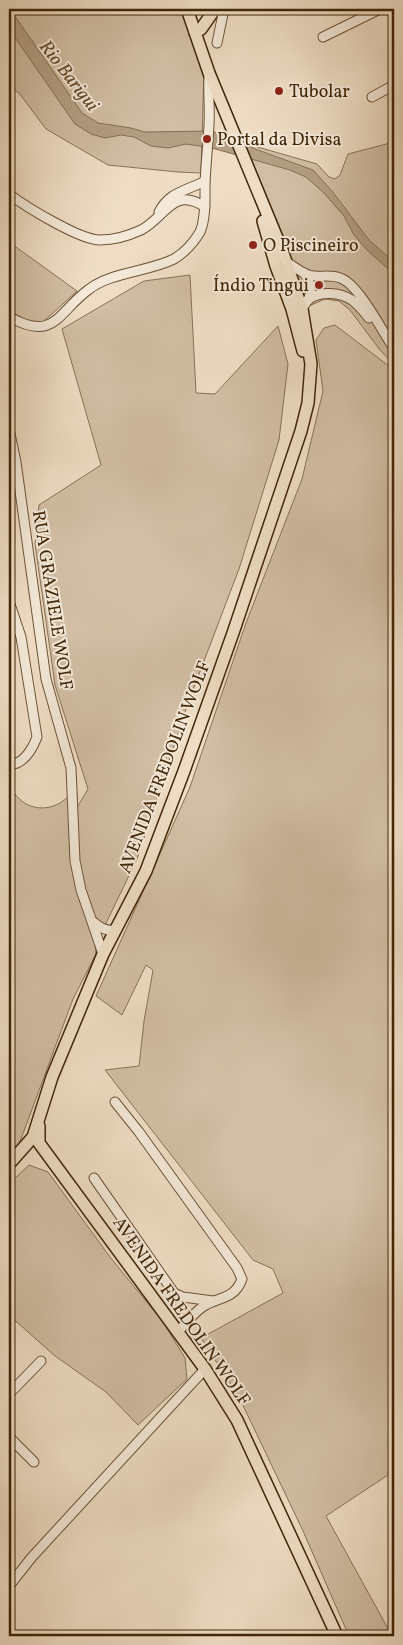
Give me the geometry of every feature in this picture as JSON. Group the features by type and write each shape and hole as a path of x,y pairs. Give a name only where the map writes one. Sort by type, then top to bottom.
{"main road":[{"name":"AVENIDA FREDOLIN WOLF","path":"186,9 195,22 217,73 228,115"},
{"path":"195,22 210,9"},
{"path":"195,22 215,9"},
{"name":"AVENIDA FREDOLIN WOLF","path":"195,22 209,73 246,162 281,264 301,306 306,348 302,427 233,633 184,771 146,871 103,954 52,1077 41,1111 35,1142 64,1176 205,1368 237,1420 337,1636"},
{"path":"13,1160 35,1142"}],"street":[{"path":"217,43 224,9"},
{"path":"323,37 380,9"},
{"path":"390,9 394,17"},
{"path":"9,318 18,323 33,327 47,327 61,317 87,290 100,282 161,265 176,258 189,246 201,230 205,207 206,152 209,125 209,73"},
{"path":"372,97 394,85"},
{"path":"209,125 211,118 228,115"},
{"path":"156,216 163,203 170,197 205,181"},
{"path":"191,188 192,200"},
{"path":"9,194 21,204 87,238 100,240 122,237 142,229 156,216 184,199 192,200 205,207"},
{"path":"281,264 295,266 304,273 314,276 341,278 350,283 358,292 394,348"},
{"path":"301,306 311,292 304,273"},
{"path":"301,306 326,293 339,294 352,300 361,308 383,338 394,348"},
{"name":"RUA GRAZIELE WOLF","path":"9,429 16,462 46,679 71,768 75,861 82,890 103,954"},
{"path":"9,601 21,637 37,737 25,758 14,765 9,765"},
{"path":"21,637 39,633"},
{"path":"92,921 102,928 114,930"},
{"path":"115,1102 139,1132 237,1268 242,1279 236,1292 213,1301 200,1309 178,1332"},
{"path":"94,1178 174,1293 183,1297 213,1301"},
{"path":"9,1394 41,1361"},
{"path":"9,1586 32,1557 205,1368"},
{"path":"9,1437 34,1462"},
{"path":"9,1632 11,1636"}],"shaded area":[{"path":"9,9 180,9 204,71 201,173 108,165 46,129 19,93 9,86"},
{"path":"9,9 82,113 98,123 145,132 212,131 313,170 332,191 369,240 394,262 394,274 367,250 354,235 344,216 324,193 306,177 290,170 212,148 186,144 168,148 151,146 134,137 121,135 105,138 91,134 75,124 9,29"},
{"path":"394,142 394,365 380,350 350,310 339,301 325,299 302,309 242,144 317,164 329,177 335,179 340,175 348,154"},
{"path":"9,242 77,291 42,323 31,323 9,310"},
{"path":"190,275 196,393 215,394 278,326 288,364 279,440 239,569 188,703 137,859 95,946 96,954 73,999 18,1147 9,1156 9,787 26,804 41,808 61,802 72,792 76,785 77,798 72,816 88,789 55,685 35,544 39,505 101,465 62,329 144,281"},
{"path":"335,325 394,370 394,1471 326,1516 392,1636 349,1636 303,1531 239,1397 201,1338 283,1293 273,1269 253,1260 105,1070 139,1066 144,1021 153,970 146,965 122,1015 96,996 190,787 246,623 302,479 323,391 316,340 324,328"},
{"path":"29,1165 48,1172 110,1257 163,1322 185,1358 187,1379 138,1425 106,1392 55,1356 9,1315 9,1184"}],"place":[{"name":"Tubolar","path":"279,91"},
{"name":"Portal da Divisa","path":"207,139"},
{"name":"O Piscineiro","path":"253,245"},
{"name":"Índio Tingui","path":"319,285"}],"water label":[{"name":"Rio Barigui","path":"70,75"}]}
